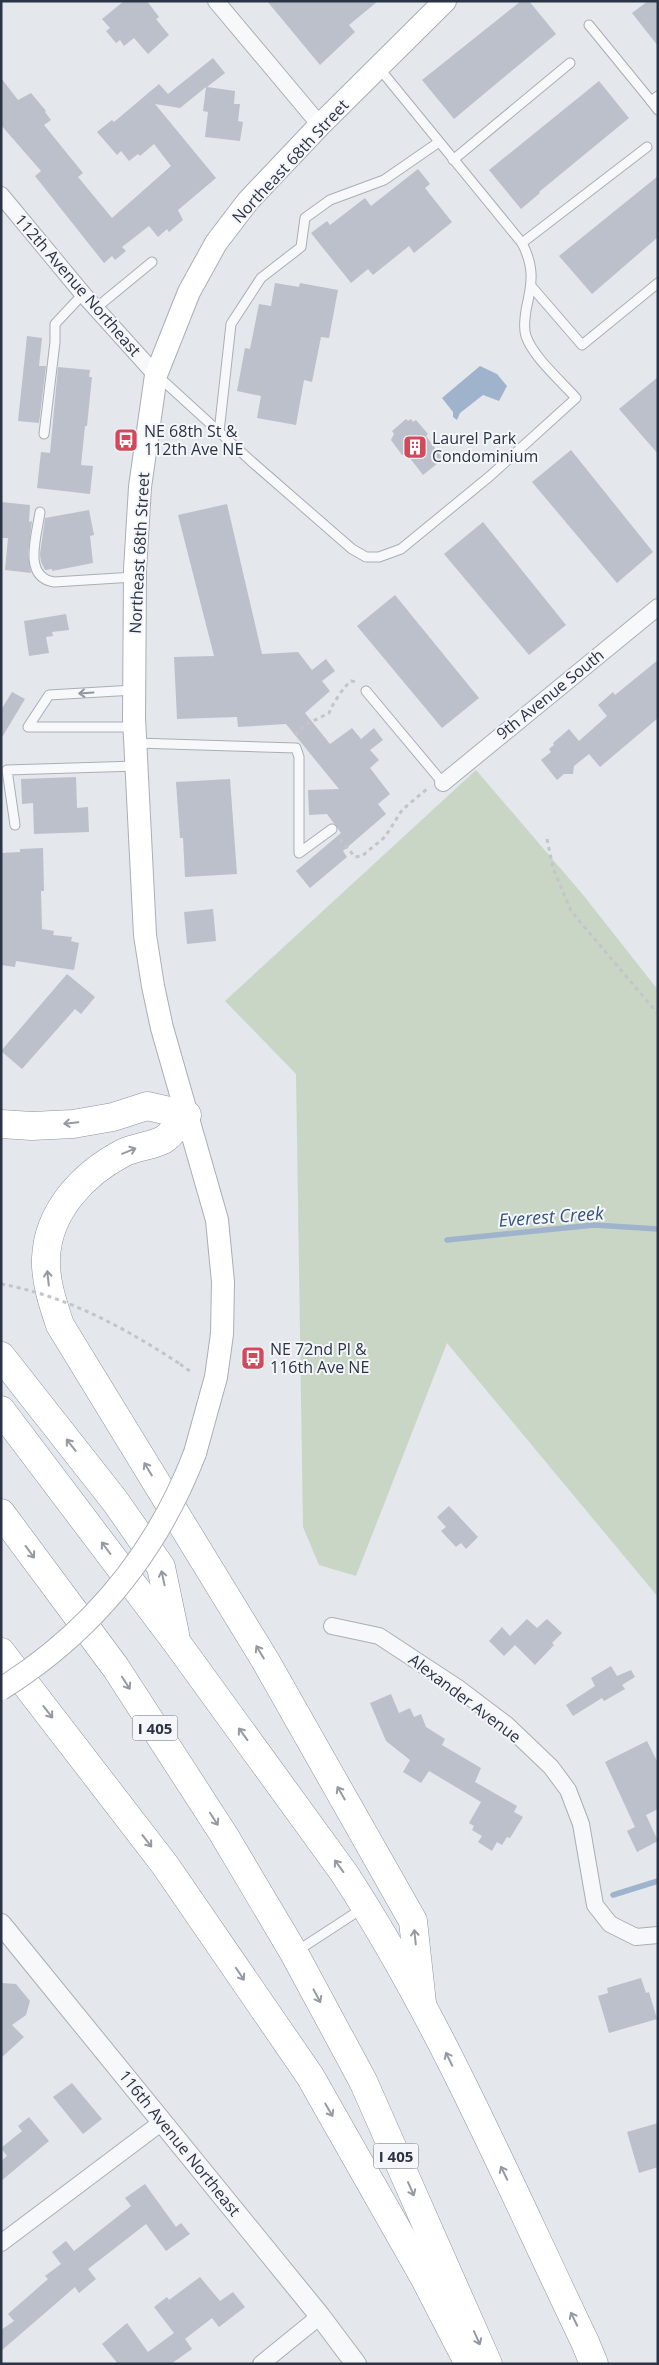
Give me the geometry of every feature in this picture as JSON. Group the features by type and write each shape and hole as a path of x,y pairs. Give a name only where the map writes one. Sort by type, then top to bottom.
{"highway":[{"path":"1,1124 32,1126 73,1124 113,1117 147,1106 187,1115 164,1140 125,1152 81,1181 63,1206 50,1233 46,1259 50,1294 60,1325 264,1660 413,1922 422,2003"},
{"path":"1,1356 115,1501 161,1567 177,1643"},
{"path":"1,1410 177,1643 366,1906 422,2003 594,2364"},
{"name":"I 405","path":"1,1512 116,1668 224,1835 294,1953 363,2081 488,2364"},
{"path":"1,1652 165,1865 310,2076 424,2277 468,2364"}],"main road":[{"name":"Northeast 68th Street","path":"1,1689 53,1653 80,1629 128,1576 149,1547 184,1484 213,1391 220,1355 223,1282 217,1220 162,1028 151,978 146,935 135,735 135,577 140,487 156,375 189,292 216,243 248,201 320,125 445,1"}],"street":[{"path":"216,1 320,125"},
{"name":"112th Avenue Northeast","path":"1,195 83,294 156,375"},
{"name":"9th Avenue South","path":"443,783 658,606"},
{"name":"Alexander Avenue","path":"332,1626 378,1636 458,1688 507,1725 552,1767 568,1790 581,1824 595,1905 610,1924 636,1937 658,1935"},
{"name":"116th Avenue Northeast","path":"5,1935 162,2122 320,2316 356,2364"},
{"path":"1,2244 162,2122"},
{"path":"261,2364 320,2316"}],"lane":[{"path":"589,25 654,99 658,110"},
{"path":"453,160 570,63"},
{"path":"156,375 352,549 366,557 380,557 401,549 490,476 576,398 531,348 526,336 524,325 531,286 530,259 522,243 379,68"},
{"path":"219,432 231,324 261,278 301,247 305,218 330,200 384,180 439,142"},
{"path":"522,243 647,147"},
{"path":"96,308 152,262"},
{"path":"531,286 582,345 658,283"},
{"path":"44,434 55,342 55,324 83,294"},
{"path":"40,512 34,554 35,571 44,581 135,577"},
{"path":"134,690 49,695 28,726 296,748 299,757 299,853 332,829"},
{"path":"366,691 443,783"},
{"path":"15,825 7,770 137,766"},
{"path":"294,1953 366,1906"}],"path":[{"path":"282,748 305,725 330,713 332,704 339,698 344,686 350,681 356,680 366,691"},
{"path":"332,829 355,857 362,856 388,833 402,810 431,786 443,783"},
{"path":"546,839 553,868 570,911 658,1014"},
{"path":"1,1284 28,1289 83,1309 191,1372"}],"green space":[{"path":"476,770 584,896 658,990 658,1597 447,1343 356,1576 319,1565 303,1527 296,1074 225,1001"}],"water":[{"path":"480,366 497,374 507,386 499,401 483,395 460,413 457,420 453,417 453,412 442,398"}],"building":[{"path":"124,1 147,1 159,17 156,19 169,35 148,54 134,38 124,46 120,40 116,43 106,31 110,28 102,19"},
{"path":"267,1 378,1 349,25 355,32 320,65"},
{"path":"521,1 529,1 556,34 454,119 422,80"},
{"path":"648,1 658,1 658,46 632,13"},
{"path":"213,58 225,73 207,87 235,91 234,104 240,104 238,121 243,122 240,141 205,137 208,112 203,111 206,87 180,108 155,104 216,178 178,210 183,220 169,232 167,229 158,237 149,226 122,247 126,251 115,260 112,256 104,263 35,176 41,171 1,125 1,78 18,100 31,93 46,111 51,120 44,125 83,173 78,177 112,218 171,166 154,144 140,156 138,154 129,161 121,151 117,155 97,132 112,120 114,122 159,84 168,94"},
{"path":"599,81 629,118 521,209 489,170"},
{"path":"418,169 430,184 425,188 452,222 414,253 409,246 373,275 368,269 351,283 311,233 327,221 330,225 365,198 371,206"},
{"path":"658,176 658,237 592,294 559,256"},
{"path":"275,283 299,287 300,283 338,290 329,338 321,337 312,382 304,380 296,425 257,418 261,396 237,391 245,348 250,349 259,304 271,306"},
{"path":"27,336 42,338 39,366 46,366 39,423 18,421"},
{"path":"58,367 90,370 89,377 92,377 81,465 93,466 90,494 37,488 41,452 50,453"},
{"path":"658,377 658,454 619,409"},
{"name":"Laurel Park Condominium","path":"406,419 408,421 411,419 413,422 416,420 428,434 426,436 443,459 423,475 406,453 402,455 391,440 394,434 392,431"},
{"path":"571,450 653,552 617,583 532,482"},
{"path":"1,502 30,505 29,522 32,521 28,554 31,573 5,570 8,538 1,538"},
{"path":"227,504 262,654 298,652 312,670 326,659 335,671 322,681 330,691 305,713 330,744 352,728 361,739 374,728 383,740 370,750 379,760 370,768 390,794 378,804 386,814 343,851 347,857 310,888 296,871 341,833 327,814 309,815 308,790 339,789 286,724 238,727 237,717 177,719 174,657 214,656 178,515"},
{"path":"89,510 94,535 90,536 93,563 52,571 52,569 45,570 40,554 45,518"},
{"path":"483,522 566,625 529,655 444,554"},
{"path":"395,595 479,698 442,728 357,626"},
{"path":"66,614 69,630 52,632 53,636 46,637 49,653 29,656 24,621"},
{"path":"658,660 658,718 600,767 589,754 574,766 573,774 564,774 557,780 541,760 551,752 549,749 554,745 553,743 569,729 579,741 607,716 598,705 613,692 615,695"},
{"path":"12,692 25,699 1,739 1,710"},
{"path":"76,777 77,808 88,807 89,832 34,834 33,803 22,804 21,779"},
{"path":"230,779 237,874 185,877 183,838 180,838 176,782"},
{"path":"43,848 44,891 41,891 42,929 54,931 53,935 72,937 71,941 79,943 74,970 16,961 15,967 1,965 1,853 20,852 20,849"},
{"path":"213,909 216,941 187,944 184,912"},
{"path":"67,974 95,997 81,1014 75,1009 22,1069 1,1051"},
{"path":"449,1506 478,1537 466,1549 461,1543 456,1547 441,1531 446,1527 437,1517"},
{"path":"527,1619 537,1628 547,1619 562,1633 552,1643 554,1645 535,1665 515,1645 504,1656 489,1641 502,1627 510,1636"},
{"path":"611,1666 617,1676 631,1670 635,1677 622,1685 625,1689 604,1701 602,1698 573,1716 566,1705 595,1686 591,1678"},
{"path":"391,1694 399,1713 410,1708 414,1717 421,1714 426,1727 445,1739 442,1745 481,1768 475,1782 517,1806 514,1812 523,1817 510,1838 507,1837 502,1845 497,1842 492,1851 478,1842 482,1836 472,1830 474,1826 469,1823 481,1802 429,1771 421,1783 403,1772 410,1760 386,1741 370,1703"},
{"path":"647,1741 658,1763 658,1809 646,1815 658,1841 637,1852 627,1831 635,1827 605,1762"},
{"path":"641,1978 646,1993 649,1992 657,2019 609,2033 598,1996 608,1993 607,1988"},
{"path":"1,1983 16,1984 30,2001 26,2015 12,2025 24,2037 1,2058"},
{"path":"72,2083 102,2119 83,2134 53,2097"},
{"path":"29,2117 49,2141 1,2181 1,2161 7,2156 1,2148 22,2131 18,2126"},
{"path":"658,2123 658,2167 639,2173 627,2132"},
{"path":"145,2184 176,2227 181,2223 190,2234 166,2251 146,2224 88,2269 96,2279 79,2293 75,2287 1,2351 1,2330 14,2321 8,2314 48,2279 45,2276 61,2264 52,2252 66,2241 74,2251 131,2206 125,2198"},
{"path":"200,2277 220,2301 233,2292 245,2307 219,2327 212,2318 185,2339 192,2349 171,2364 118,2364 102,2344 127,2323 148,2352 174,2333 154,2307 167,2297 169,2300"}],"waterway":[{"name":"Everest Creek","path":"447,1240 594,1225 658,1229"},
{"name":"Everest Creek","path":"613,1895 658,1881"}],"place":[{"name":"NE 68th St & 112th Ave NE","path":"126,440"},
{"name":"Laurel Park Condominium","path":"415,447"},
{"name":"NE 72nd Pl & 116th Ave NE","path":"253,1358"}]}
